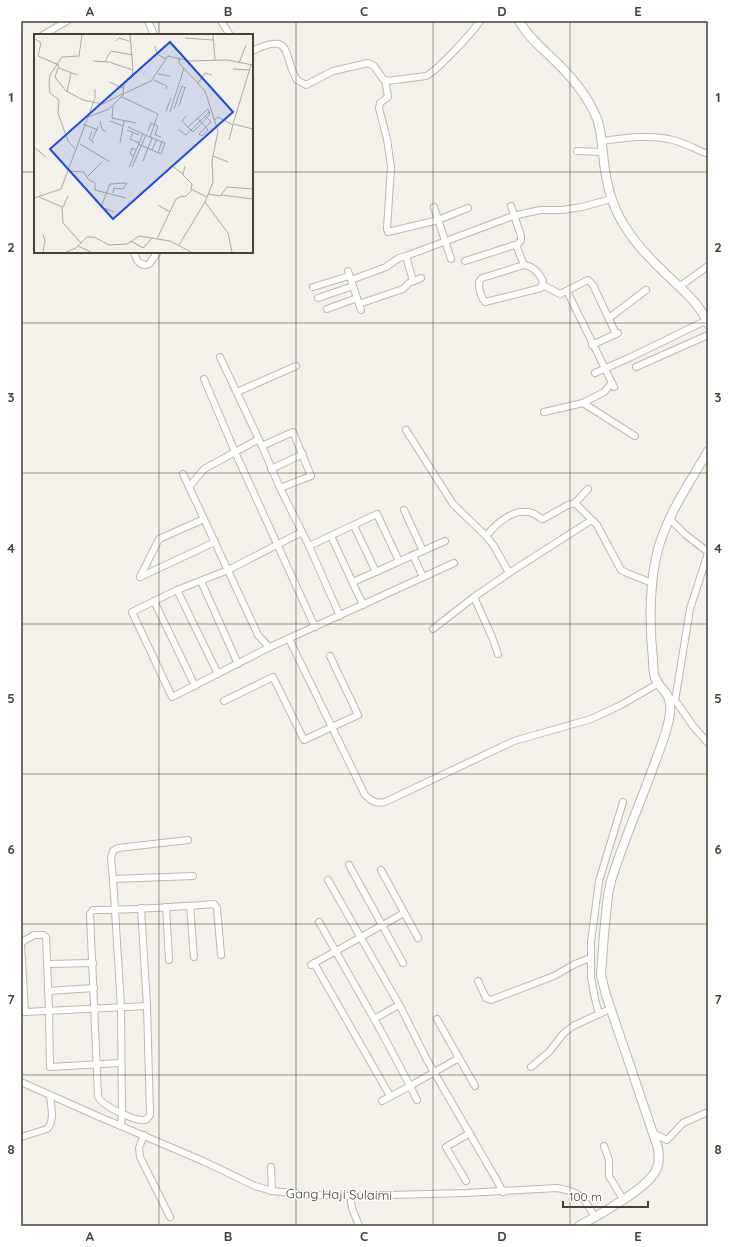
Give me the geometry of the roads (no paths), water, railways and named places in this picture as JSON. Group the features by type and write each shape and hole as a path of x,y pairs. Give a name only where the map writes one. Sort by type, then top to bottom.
{"street":[{"path":"45,34 67,21"},
{"path":"148,21 154,34"},
{"path":"221,21 229,34"},
{"path":"384,80 390,81 426,76 430,74 440,66 480,21"},
{"path":"519,21 527,34 569,75 585,95 597,119 611,200 623,223 651,260 695,303 707,322 595,373"},
{"path":"253,51 267,44 273,43 280,45 288,55 297,80 306,85 333,71 368,63 374,66 384,80 388,97 380,104 379,108 390,167 388,231 438,220 468,208"},
{"path":"602,141 631,138 674,140 708,154"},
{"path":"577,151 602,152"},
{"path":"313,287 386,267 399,258 484,228 513,216 540,210 562,210 582,207 611,200"},
{"path":"465,261 516,245 521,240 511,206"},
{"path":"434,207 451,259"},
{"path":"516,245 524,265"},
{"path":"134,253 136,260 140,264 146,265 149,264 157,253"},
{"path":"406,256 414,281"},
{"path":"543,285 541,288 534,291 485,302 480,294 479,282 482,278 524,265 535,270 543,281 543,285 557,294 560,294 588,280 593,285 618,333 592,344"},
{"path":"679,286 708,266"},
{"path":"318,298 350,278"},
{"path":"350,278 359,304"},
{"path":"327,309 359,304 403,290 409,283 421,278"},
{"path":"544,412 583,402 604,392 613,385 567,290"},
{"path":"609,318 646,290"},
{"path":"631,357 637,369 708,335"},
{"path":"220,357 261,443 271,469 309,546 340,616"},
{"path":"237,392 296,366"},
{"path":"204,380 235,452 315,627"},
{"path":"583,402 635,436"},
{"path":"406,430 453,504 486,536 500,554 509,573"},
{"path":"189,487 204,469 235,452 293,432 311,476 280,488"},
{"path":"708,451 669,518 659,545 652,583 653,659 655,676 668,696 675,701 693,726 706,736 708,743"},
{"path":"271,469 303,454"},
{"path":"183,474 258,635 270,647"},
{"path":"486,536 498,524 514,514 528,512 533,513 542,519 568,505 575,503 588,489"},
{"path":"575,503 597,525 621,570 652,583"},
{"path":"404,510 423,551"},
{"path":"309,546 377,514 399,562"},
{"path":"669,518 686,535 708,552 690,609 675,701"},
{"path":"204,519 159,539 140,577 215,542"},
{"path":"433,630 474,597 509,573 588,522 593,521"},
{"path":"354,526 376,572"},
{"path":"302,532 228,570 177,590 132,612 172,697 270,647 454,563"},
{"path":"331,536 363,605"},
{"path":"353,582 445,541"},
{"path":"413,555 424,577"},
{"path":"201,581 238,664"},
{"path":"177,590 218,674"},
{"path":"474,597 498,654"},
{"path":"154,601 195,686"},
{"path":"289,639 365,795 373,802 379,803 389,800 514,742 591,719 621,705 659,683"},
{"path":"224,701 274,677 304,740 358,715 330,656"},
{"path":"604,1011 600,998 601,968 598,934 598,886 668,725 670,706 668,696"},
{"path":"579,1226 646,1183 655,1172 659,1159 658,1148 604,1011 590,958 598,934 609,889 623,802"},
{"path":"121,1126 121,1007 111,858 113,851 118,848 188,840"},
{"path":"349,865 403,963"},
{"path":"381,870 418,938"},
{"path":"113,879 193,876"},
{"path":"328,880 502,1192"},
{"path":"141,908 147,1006 150,1115 145,1120 141,1120 122,1113 99,1099 96,1064 90,914 93,910 214,904 217,906 221,955"},
{"path":"190,906 194,957"},
{"path":"166,907 169,960"},
{"path":"390,1096 312,964 404,913"},
{"path":"319,922 374,1018 417,1100"},
{"path":"120,1063 50,1067 49,1010 46,937 44,935 34,935 22,942 25,1011 49,1010 94,1008 147,1006"},
{"path":"478,981 486,998 491,1000 554,976 575,964 590,958"},
{"path":"47,964 93,963"},
{"path":"48,991 94,988"},
{"path":"374,1018 399,1005"},
{"path":"530,1067 549,1052 568,1030 577,1023 604,1011"},
{"path":"437,1019 475,1086"},
{"path":"382,1101 459,1058"},
{"name":"Gang Haji Sulaimi","path":"21,1082 50,1096 208,1162 255,1186 272,1191 312,1195 350,1196 502,1192 557,1188 579,1194 595,1217"},
{"path":"21,1137 47,1129 50,1126 52,1121 50,1096"},
{"path":"652,1133 667,1140 683,1123 708,1112"},
{"path":"466,1181 446,1147 470,1133"},
{"path":"144,1135 139,1148 140,1157 170,1217"},
{"path":"604,1146 609,1160 609,1176 623,1199"},
{"path":"271,1167 272,1191"},
{"path":"350,1196 352,1208 359,1226"}]}
